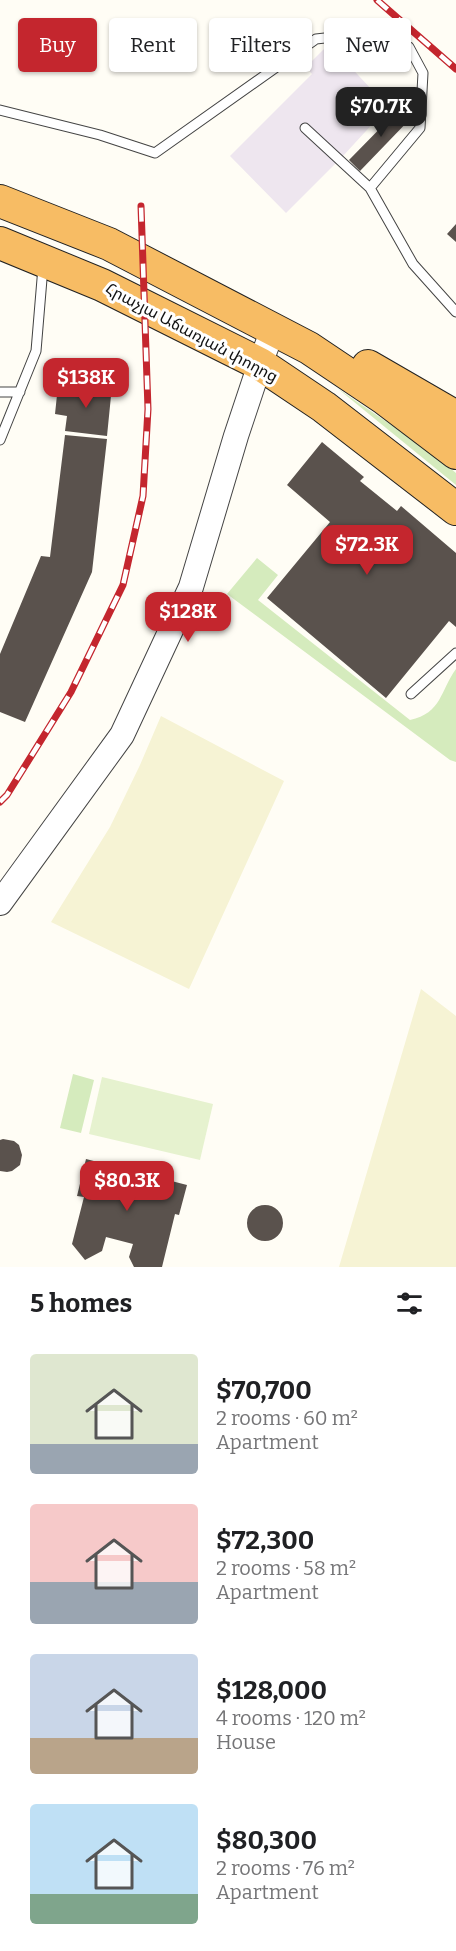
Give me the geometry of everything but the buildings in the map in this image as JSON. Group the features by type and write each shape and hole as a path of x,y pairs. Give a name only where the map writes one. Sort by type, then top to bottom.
{"highway":[{"path":"0,201 109,244 309,348 385,399 456,453"},
{"name":"Հրաչյա Աճառյան փողոց","path":"0,243 102,285 260,364 324,407 456,509"},
{"path":"309,348 350,357 381,372 456,417"}],"street":[{"path":"0,903 122,735 191,587 273,329"}],"lane":[{"path":"0,110 100,135 155,153 316,39 369,33 409,47 423,73 420,128 370,189"},
{"path":"305,128 370,189 413,264 456,312"},
{"path":"0,440 36,351 43,261"},
{"path":"0,392 20,392"},
{"path":"411,694 456,653"}],"shaded area":[{"path":"324,49 324,72 355,72 388,107 286,213 230,156 312,74 312,61"},
{"path":"161,716 284,781 189,989 51,922 110,827"},
{"path":"421,989 456,1016 456,1267 339,1267"}],"green space":[{"path":"337,388 428,450 456,473 456,485"},
{"path":"257,558 278,575 258,600 410,720 421,717 434,707 456,669 456,762 450,760 227,594"},
{"path":"73,1074 94,1080 81,1133 60,1128"},
{"path":"102,1077 213,1104 200,1160 89,1134"}],"railway":[{"path":"377,0 456,69"},
{"path":"0,802 7,795 71,692 123,585 143,496 148,409 141,206"}]}
